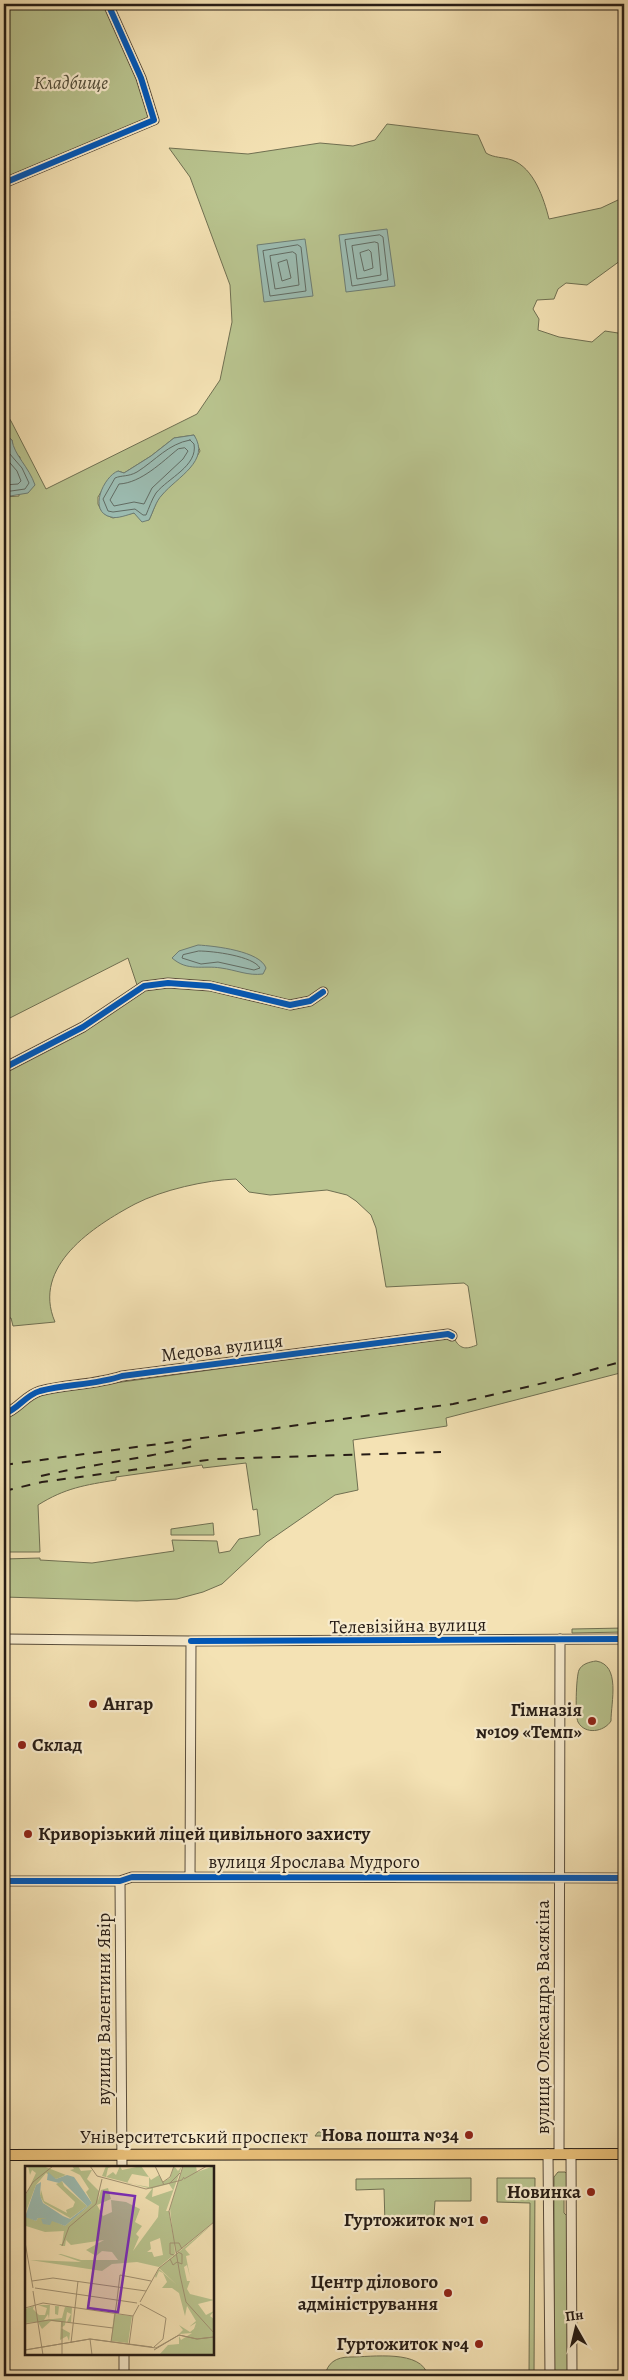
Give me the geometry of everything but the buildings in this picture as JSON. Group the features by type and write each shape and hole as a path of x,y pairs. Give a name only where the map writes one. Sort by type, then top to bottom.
{"main road":[{"name":"Університетський проспект","path":"4,2155 624,2154"}],"street":[{"path":"4,184 154,120 141,78 108,4"},
{"path":"4,1068 83,1027 144,986 168,983 210,986 290,1005 310,1001 323,992"},
{"name":"Медова вулиця","path":"4,1414 12,1411 29,1395 40,1391 107,1381 122,1376 448,1334 452,1336"},
{"name":"Телевізійна вулиця","path":"4,1639 191,1641 624,1639"},
{"name":"вулиця Олександра Васякіна","path":"559,2154 560,1639"},
{"path":"190,1877 191,1641"},
{"name":"вулиця Ярослава Мудрого","path":"4,1881 120,1881 132,1877 624,1878"},
{"name":"вулиця Валентини Явір","path":"120,1881 122,2166"},
{"name":"вулиця Олександра Васякіна","path":"548,2154 550,2376"},
{"name":"вулиця Олександра Васякіна","path":"571,2154 572,2376"},
{"path":"124,2355 124,2376"}],"green space":[{"name":"Кладбище","path":"4,4 108,4 154,116 4,183"},
{"path":"387,124 478,135 486,153 520,164 532,177 541,194 549,219 601,208 618,200 624,200 624,258 587,285 566,283 558,289 554,299 537,300 533,309 539,319 538,330 559,337 592,342 605,331 618,333 624,327 624,1372 446,1418 447,1426 353,1440 358,1490 335,1495 267,1542 222,1584 203,1592 177,1599 137,1601 4,1597 4,1559 40,1558 40,1560 92,1563 174,1551 172,1540 217,1541 219,1553 230,1551 239,1539 260,1535 257,1509 253,1510 246,1463 203,1468 202,1465 116,1477 116,1480 66,1491 38,1505 40,1552 4,1552 4,1416 41,1393 445,1338 455,1340 464,1348 477,1345 468,1286 464,1283 386,1287 376,1228 371,1215 356,1201 347,1195 327,1190 270,1195 249,1192 236,1179 171,1190 146,1199 119,1213 85,1236 59,1266 52,1283 50,1302 55,1322 13,1326 11,1318 4,1318 4,1071 139,991 128,958 4,1021 4,497 19,496 20,457 13,451 12,440 4,434 4,411 46,489 197,414 220,380 232,322 230,285 190,177 169,148 248,154 320,143 353,146 375,140","holes":["194,435 200,451 187,469 161,495 149,520 134,513 113,518 101,510 98,504 98,497 107,482 118,471 124,473 151,456 174,438"]},
{"path":"213,1523 214,1535 171,1535 171,1529"},
{"path":"624,1628 624,1632 572,1633 572,1629"},
{"path":"596,1661 604,1664 609,1669 612,1677 611,1721 604,1728 590,1730 585,1729 578,1722 576,1705 577,1680 582,1666"},
{"path":"318,2132 357,2132 358,2136 315,2136"},
{"path":"558,2172 565,2172 567,2174 568,2185 564,2190 564,2213 568,2217 569,2376 554,2376 554,2177"},
{"path":"471,2178 471,2201 435,2201 434,2216 430,2224 385,2224 384,2189 356,2190 356,2179"},
{"path":"497,2178 535,2178 534,2376 529,2376 530,2203 497,2202"},
{"path":"395,2356 406,2358 424,2367 428,2376 325,2376 330,2364 340,2358"}],"water":[{"path":"387,229 395,286 346,292 339,235"},
{"path":"305,239 313,296 264,302 257,245"},
{"path":"4,434 12,440 13,446 35,485 28,493 4,497"},
{"path":"194,435 198,444 198,453 195,461 160,497 149,520 142,522 134,513 116,518 104,514 100,508 100,494 103,486 113,474 118,471 124,473 151,456 174,438"},
{"path":"198,945 236,950 255,957 266,968 263,974 252,974 214,967 190,967 172,958 179,951"}],"railway":[{"path":"4,1465 453,1404 548,1382 624,1361"},
{"path":"41,1476 193,1446"},
{"path":"4,1491 42,1482 215,1459 441,1452"}],"cycle path":[{"path":"4,183 154,120 141,78 108,4"},
{"path":"4,1068 83,1027 144,986 168,983 210,986 290,1005 310,1001 323,992"},
{"path":"4,1414 14,1409 34,1393 40,1391 122,1376 448,1334 452,1336"},
{"path":"191,1641 624,1639"},
{"path":"4,1881 120,1881 132,1877 624,1878"}],"place":[{"name":"Ангар","path":"93,1704"},
{"name":"Гімназія №109 «Темп»","path":"592,1721"},
{"name":"Склад","path":"22,1745"},
{"name":"Криворізький ліцей цивільного захисту","path":"28,1834"},
{"name":"Нова пошта №34","path":"469,2135"},
{"name":"Новинка","path":"591,2192"},
{"name":"Гуртожиток №1","path":"484,2220"},
{"name":"Центр ділового адміністрування","path":"448,2293"},
{"name":"Гуртожиток №4","path":"479,2344"}]}
